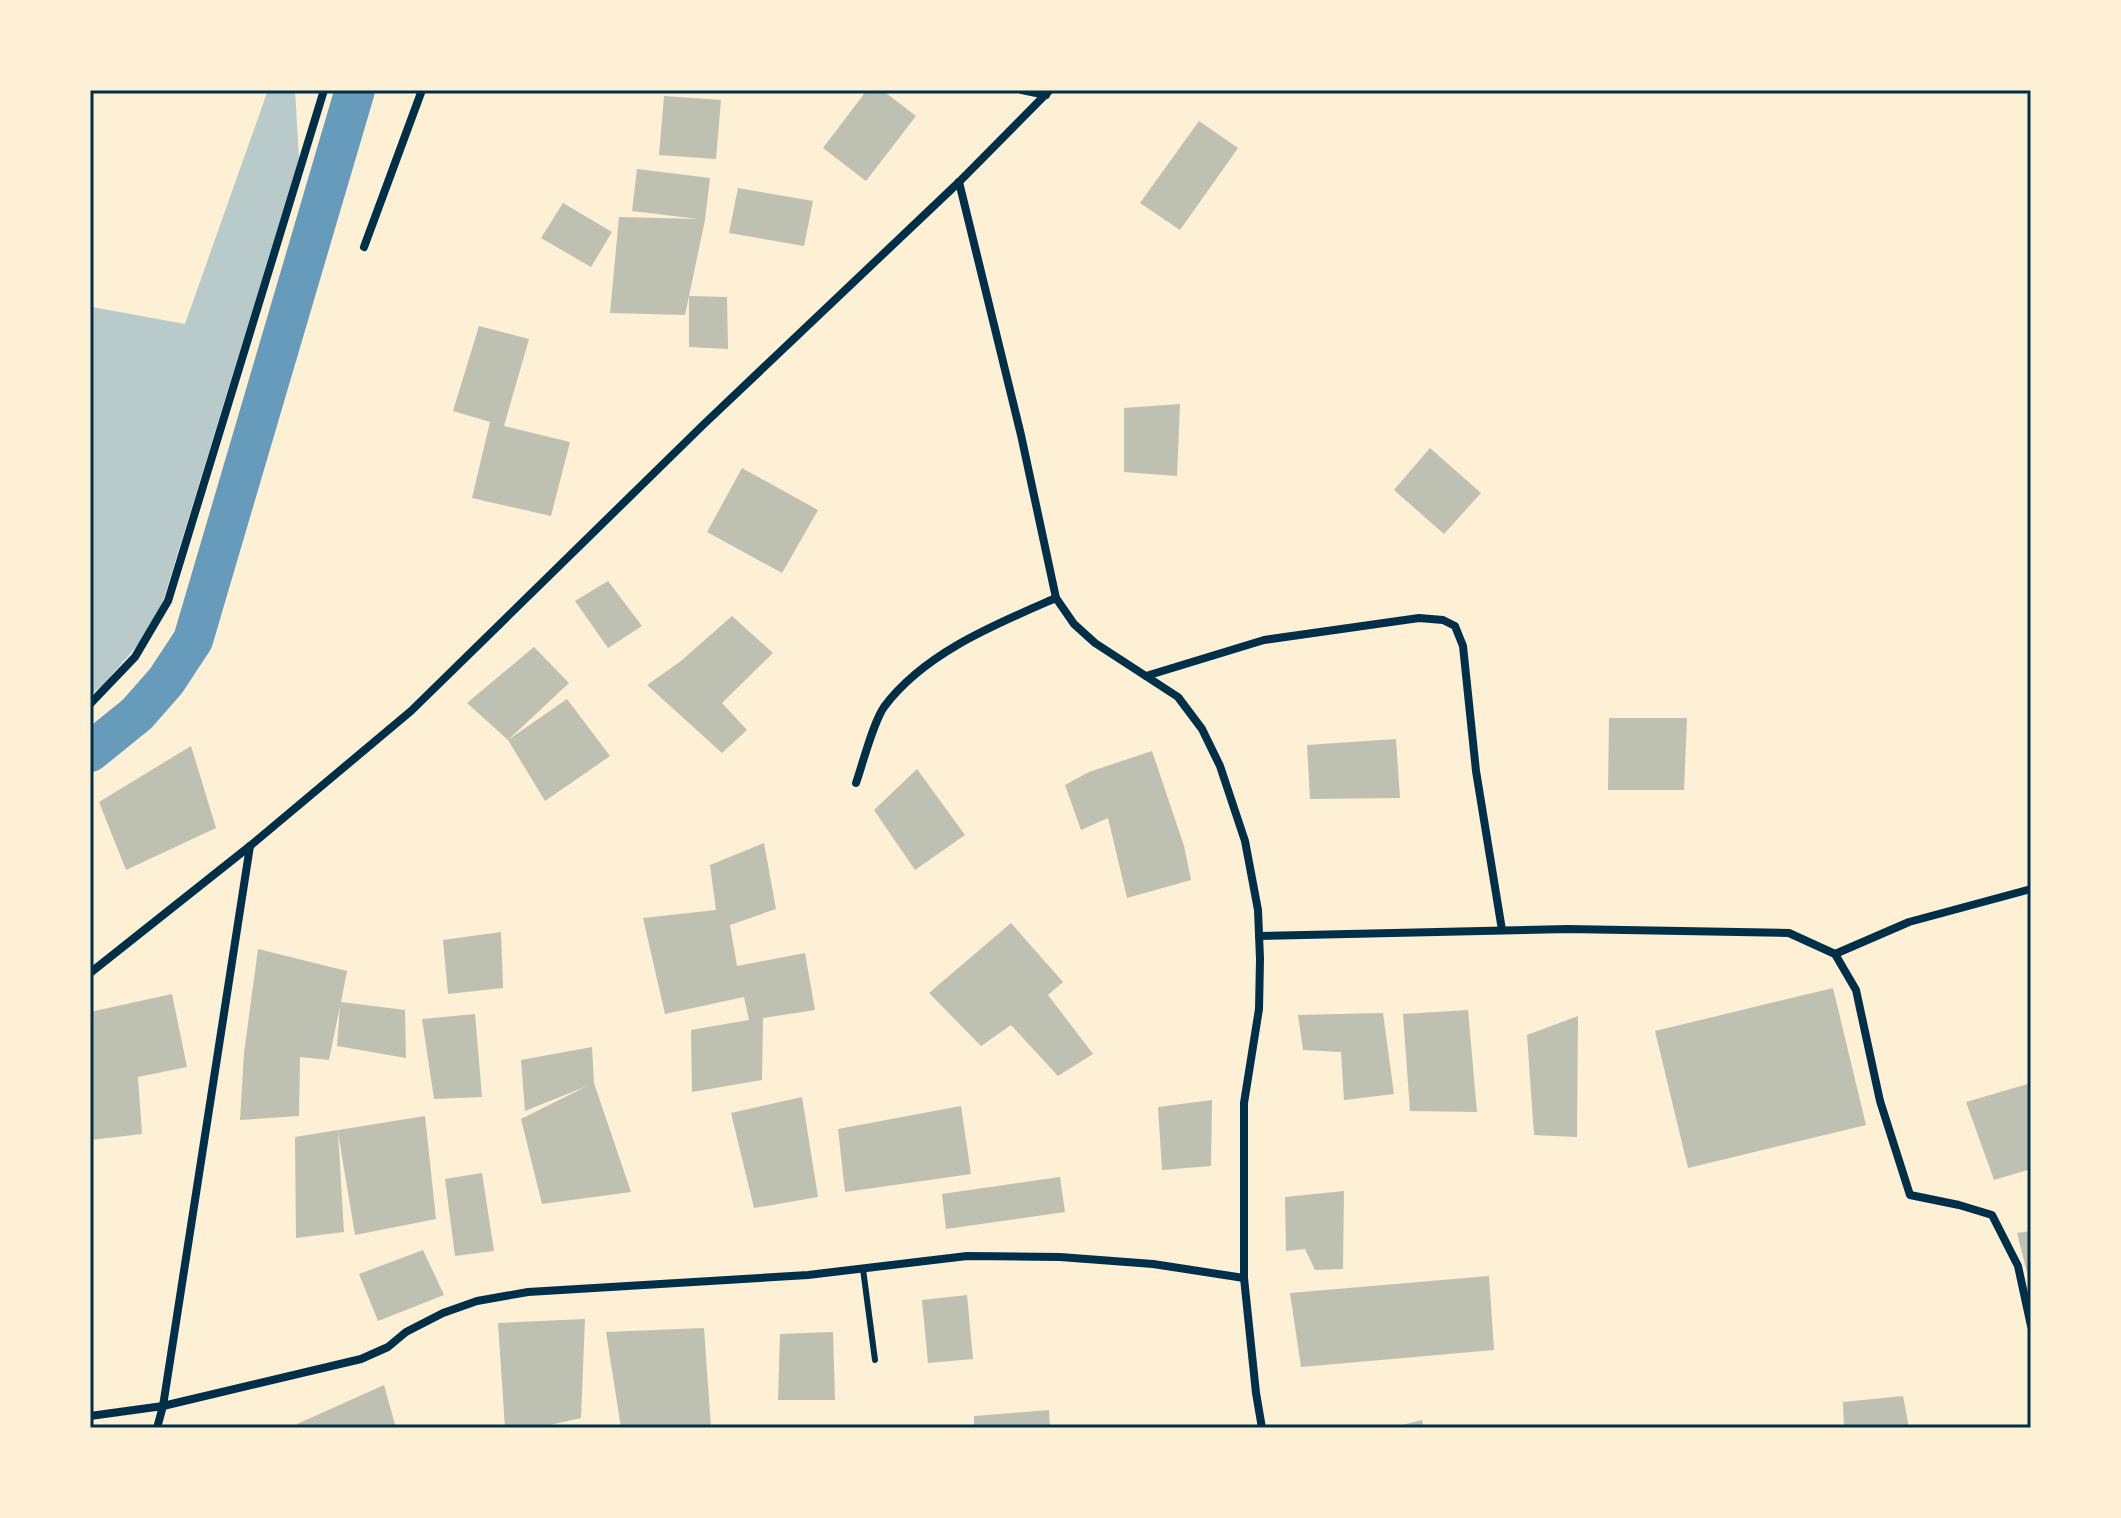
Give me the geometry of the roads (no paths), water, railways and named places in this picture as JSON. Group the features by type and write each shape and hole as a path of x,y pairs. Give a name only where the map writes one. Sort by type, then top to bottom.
{"street":[{"path":"90,704 135,657 168,601 324,90"},
{"path":"364,247 422,90"},
{"path":"1022,90 1048,92"},
{"path":"90,973 250,846 411,711 691,437 959,182 1048,92"},
{"path":"959,182 1021,435 1056,598 1074,624 1095,643 1178,697 1202,729 1220,766 1245,841 1258,910 1259,1009 1244,1103 1244,1278 1262,1428"},
{"path":"856,783 883,709 925,666 1003,621 1056,598"},
{"path":"1146,676 1264,640 1419,618 1443,620 1455,626 1463,646 1476,771 1502,930"},
{"path":"157,1428 163,1406 250,846"},
{"path":"1835,954 1909,922 2031,889"},
{"path":"1259,936 1568,929 1789,933 1835,954 1856,990 1880,1101 1910,1195 1992,1215 2018,1266 2031,1326"},
{"path":"90,1416 163,1406 361,1359 388,1347 406,1332 443,1313 477,1301 528,1292 808,1275 967,1256 1060,1257 1153,1264 1244,1278"}],"lane":[{"path":"863,1269 875,1360"}],"waterway":[{"path":"90,752 137,714 166,681 193,640 355,90"}]}
